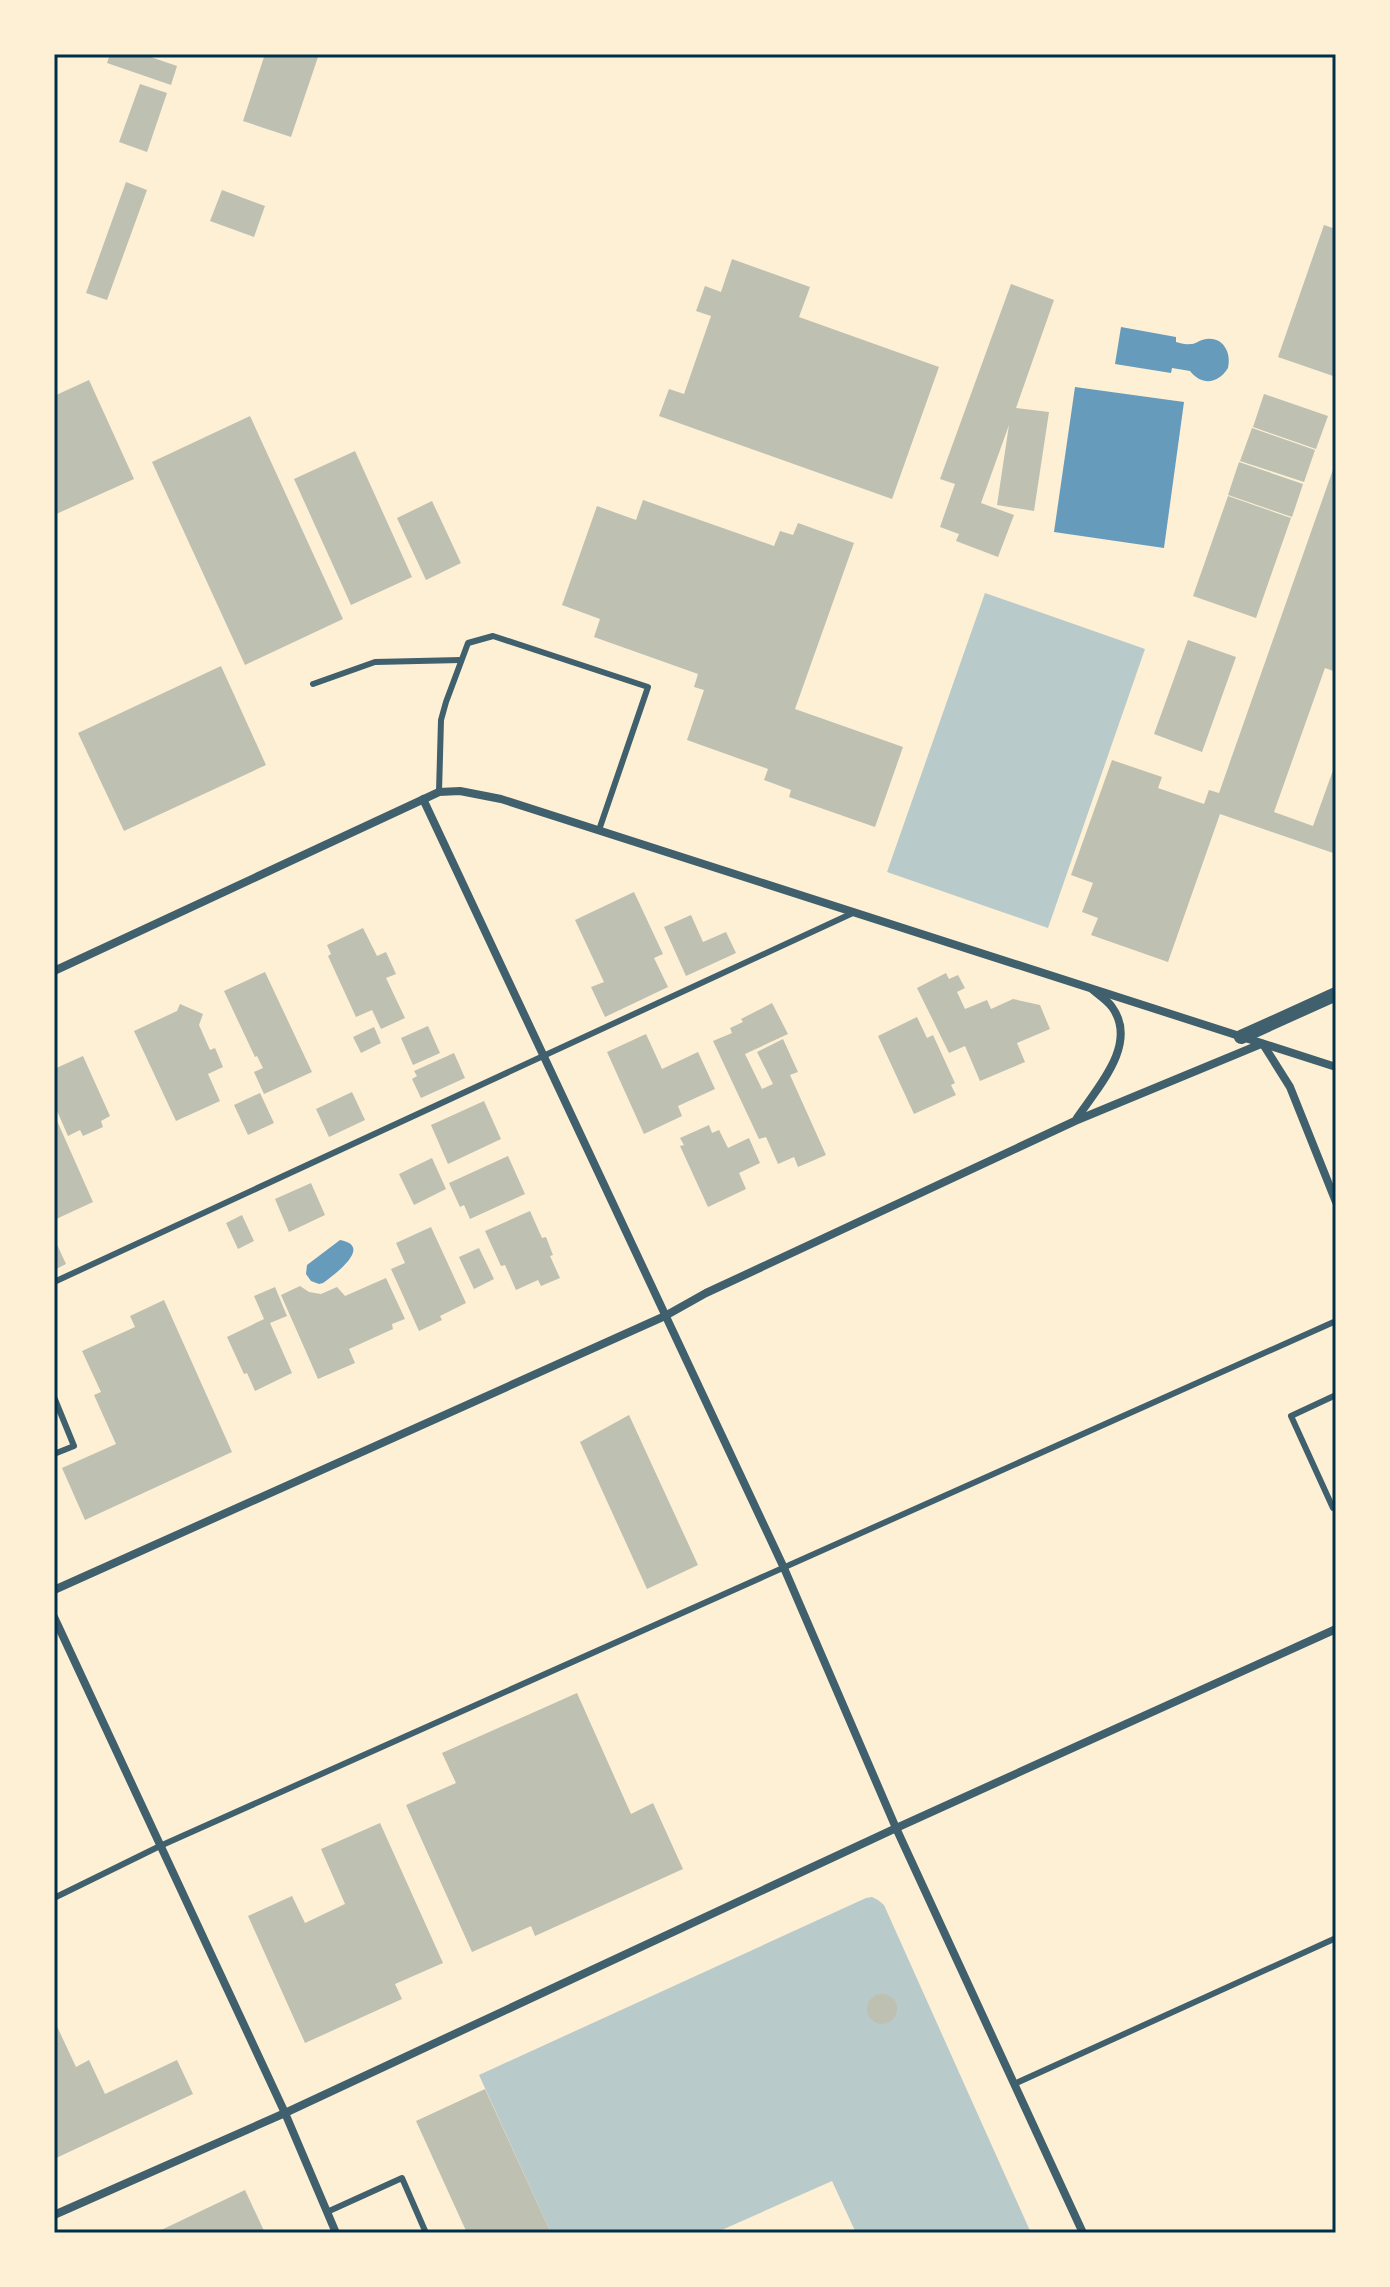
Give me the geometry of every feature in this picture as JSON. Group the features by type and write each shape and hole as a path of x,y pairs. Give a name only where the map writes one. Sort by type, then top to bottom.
{"street":[{"path":"54,971 423,799 439,792 460,791 478,793 599,830 1336,1067"},
{"path":"423,799 784,1568 896,1828 1083,2233"},
{"path":"1075,1121 1114,1064 1120,1045 1120,1025 1112,1006 1089,987"},
{"path":"1241,1037 1336,994"},
{"path":"54,1590 665,1316 706,1293 1075,1121 1262,1043"},
{"path":"1262,1043 1290,1087 1336,1202"},
{"path":"54,1617 285,2113 336,2233"},
{"path":"54,2215 285,2113 896,1828 1336,1629"}],"lane":[{"path":"439,792 441,720 461,660 468,643 493,636 648,687 599,830"},
{"path":"313,684 375,662 461,660"},
{"path":"54,1282 855,912"},
{"path":"54,1898 160,1846 1336,1321"},
{"path":"1336,1395 1291,1416 1333,1508 1336,1507"},
{"path":"54,1397 74,1446 54,1454"},
{"path":"1014,2084 1336,1938"},
{"path":"327,2212 402,2178 426,2233"}],"shaded area":[{"path":"985,593 1145,649 1048,928 887,872"},
{"path":"872,1897 884,1905 1031,2233 856,2233 832,2181 715,2233 551,2233 479,2075"}],"water":[{"path":"1121,327 1176,337 1176,342 1185,344 1215,340 1227,351 1228,368 1215,380 1205,381 1190,371 1172,368 1171,373 1115,364"},
{"path":"1075,387 1184,402 1164,548 1054,532"},
{"path":"340,1240 353,1248 348,1261 323,1283 311,1281 306,1274 307,1265"}],"building":[{"path":"110,54 142,54 177,66 171,85 107,63"},
{"path":"265,54 319,54 291,137 243,121"},
{"path":"140,84 167,93 147,152 119,142"},
{"path":"126,182 147,190 107,300 86,293"},
{"path":"222,190 265,206 254,237 210,221"},
{"path":"1324,225 1336,229 1336,377 1278,357"},
{"path":"732,259 810,287 799,317 939,367 892,499 659,416 669,389 684,394 711,316 696,311 705,286 721,292"},
{"path":"1011,284 1054,300 1016,408 1049,412 1034,511 997,505 1009,425 981,503 1014,515 998,557 956,541 959,534 940,527 955,484 940,479"},
{"path":"89,380 134,479 54,515 54,396"},
{"path":"1264,394 1328,416 1316,449 1253,427"},
{"path":"250,416 343,619 245,665 152,462"},
{"path":"1252,428 1315,450 1304,482 1240,461"},
{"path":"355,451 412,577 351,605 294,479"},
{"path":"1336,461 1336,672 1325,668 1274,812 1313,826 1336,762 1336,854 1220,814 1168,962 1091,935 1098,918 1082,912 1093,883 1071,875 1112,760 1162,777 1158,788 1204,804 1209,790 1219,793"},
{"path":"1239,462 1303,484 1292,517 1228,495"},
{"path":"1228,496 1291,518 1256,618 1193,596"},
{"path":"643,500 774,546 780,531 793,535 798,523 854,543 795,709 903,747 875,827 789,797 791,790 764,780 768,769 687,740 704,690 694,687 698,674 594,637 600,619 562,605 597,506 636,520"},
{"path":"432,501 461,563 426,580 397,518"},
{"path":"1188,640 1236,657 1202,752 1154,734"},
{"path":"221,666 266,765 124,831 78,733"},
{"path":"634,892 663,954 654,958 668,987 605,1017 591,987 604,982 575,920"},
{"path":"691,915 703,942 726,932 736,953 686,976 664,927"},
{"path":"363,928 377,956 386,952 396,974 386,978 405,1018 381,1029 372,1010 356,1017 328,956 331,954 327,945"},
{"path":"265,972 312,1072 264,1094 254,1072 263,1068 224,991"},
{"path":"946,973 949,979 958,975 965,988 957,992 965,1009 987,1000 991,1009 1013,999 1040,1005 1050,1029 1017,1043 1025,1062 980,1081 965,1046 949,1053 917,988"},
{"path":"772,1003 788,1034 745,1054 762,1089 773,1084 757,1052 783,1039 798,1072 790,1075 826,1155 798,1167 794,1157 778,1164 766,1137 759,1139 713,1041 732,1033 730,1028 743,1022 741,1019"},
{"path":"180,1004 203,1014 199,1025 210,1050 215,1048 223,1067 208,1074 220,1101 176,1121 134,1031 177,1011"},
{"path":"917,1017 927,1038 933,1035 955,1083 951,1085 956,1095 914,1114 878,1036"},
{"path":"428,1026 440,1053 413,1065 401,1038"},
{"path":"374,1027 381,1043 361,1053 353,1037"},
{"path":"646,1034 662,1069 698,1052 715,1089 678,1106 682,1116 644,1134 607,1052"},
{"path":"454,1053 465,1078 421,1098 412,1079 417,1076 414,1071"},
{"path":"83,1056 110,1116 101,1121 103,1127 83,1136 80,1130 68,1136 54,1104 54,1069"},
{"path":"352,1092 365,1120 329,1137 316,1109"},
{"path":"260,1093 274,1123 248,1135 234,1105"},
{"path":"484,1101 501,1139 448,1164 431,1125"},
{"path":"54,1114 93,1202 54,1220"},
{"path":"709,1125 712,1133 719,1130 728,1148 749,1138 760,1163 739,1173 746,1189 708,1207 680,1146 684,1145 680,1138"},
{"path":"508,1156 525,1194 470,1219 464,1205 460,1207 449,1183"},
{"path":"432,1158 446,1189 414,1205 399,1174"},
{"path":"311,1183 325,1215 289,1232 275,1199"},
{"path":"530,1211 542,1238 546,1237 560,1278 541,1286 538,1280 516,1290 485,1231"},
{"path":"242,1215 254,1241 238,1249 226,1223"},
{"path":"431,1227 466,1303 419,1331 391,1269 405,1263 396,1243"},
{"path":"54,1238 66,1264 54,1270"},
{"path":"479,1248 494,1279 474,1289 459,1257"},
{"path":"386,1278 405,1319 392,1324 393,1329 349,1349 355,1363 318,1379 281,1295 300,1286 309,1292 321,1294 337,1287 345,1296"},
{"path":"275,1287 287,1316 270,1323 292,1373 255,1391 227,1337 264,1319 254,1296"},
{"path":"164,1300 232,1452 85,1520 62,1468 116,1444 94,1395 101,1392 82,1351 135,1327 130,1316"},
{"path":"629,1415 698,1565 647,1589 580,1442"},
{"path":"577,1693 631,1814 653,1803 683,1869 535,1936 531,1926 472,1952 406,1805 456,1783 442,1753"},
{"path":"380,1823 443,1963 395,1984 402,1999 305,2043 248,1916 292,1896 305,1923 345,1904 321,1849"},
{"path":"882,1994 893,1998 897,2009 893,2020 882,2024 871,2020 867,2009 871,1998"},
{"path":"54,2020 76,2067 89,2060 105,2094 177,2060 193,2094 54,2159"},
{"path":"485,2089 551,2233 467,2233 416,2121"},
{"path":"245,2190 265,2233 155,2233"}]}
